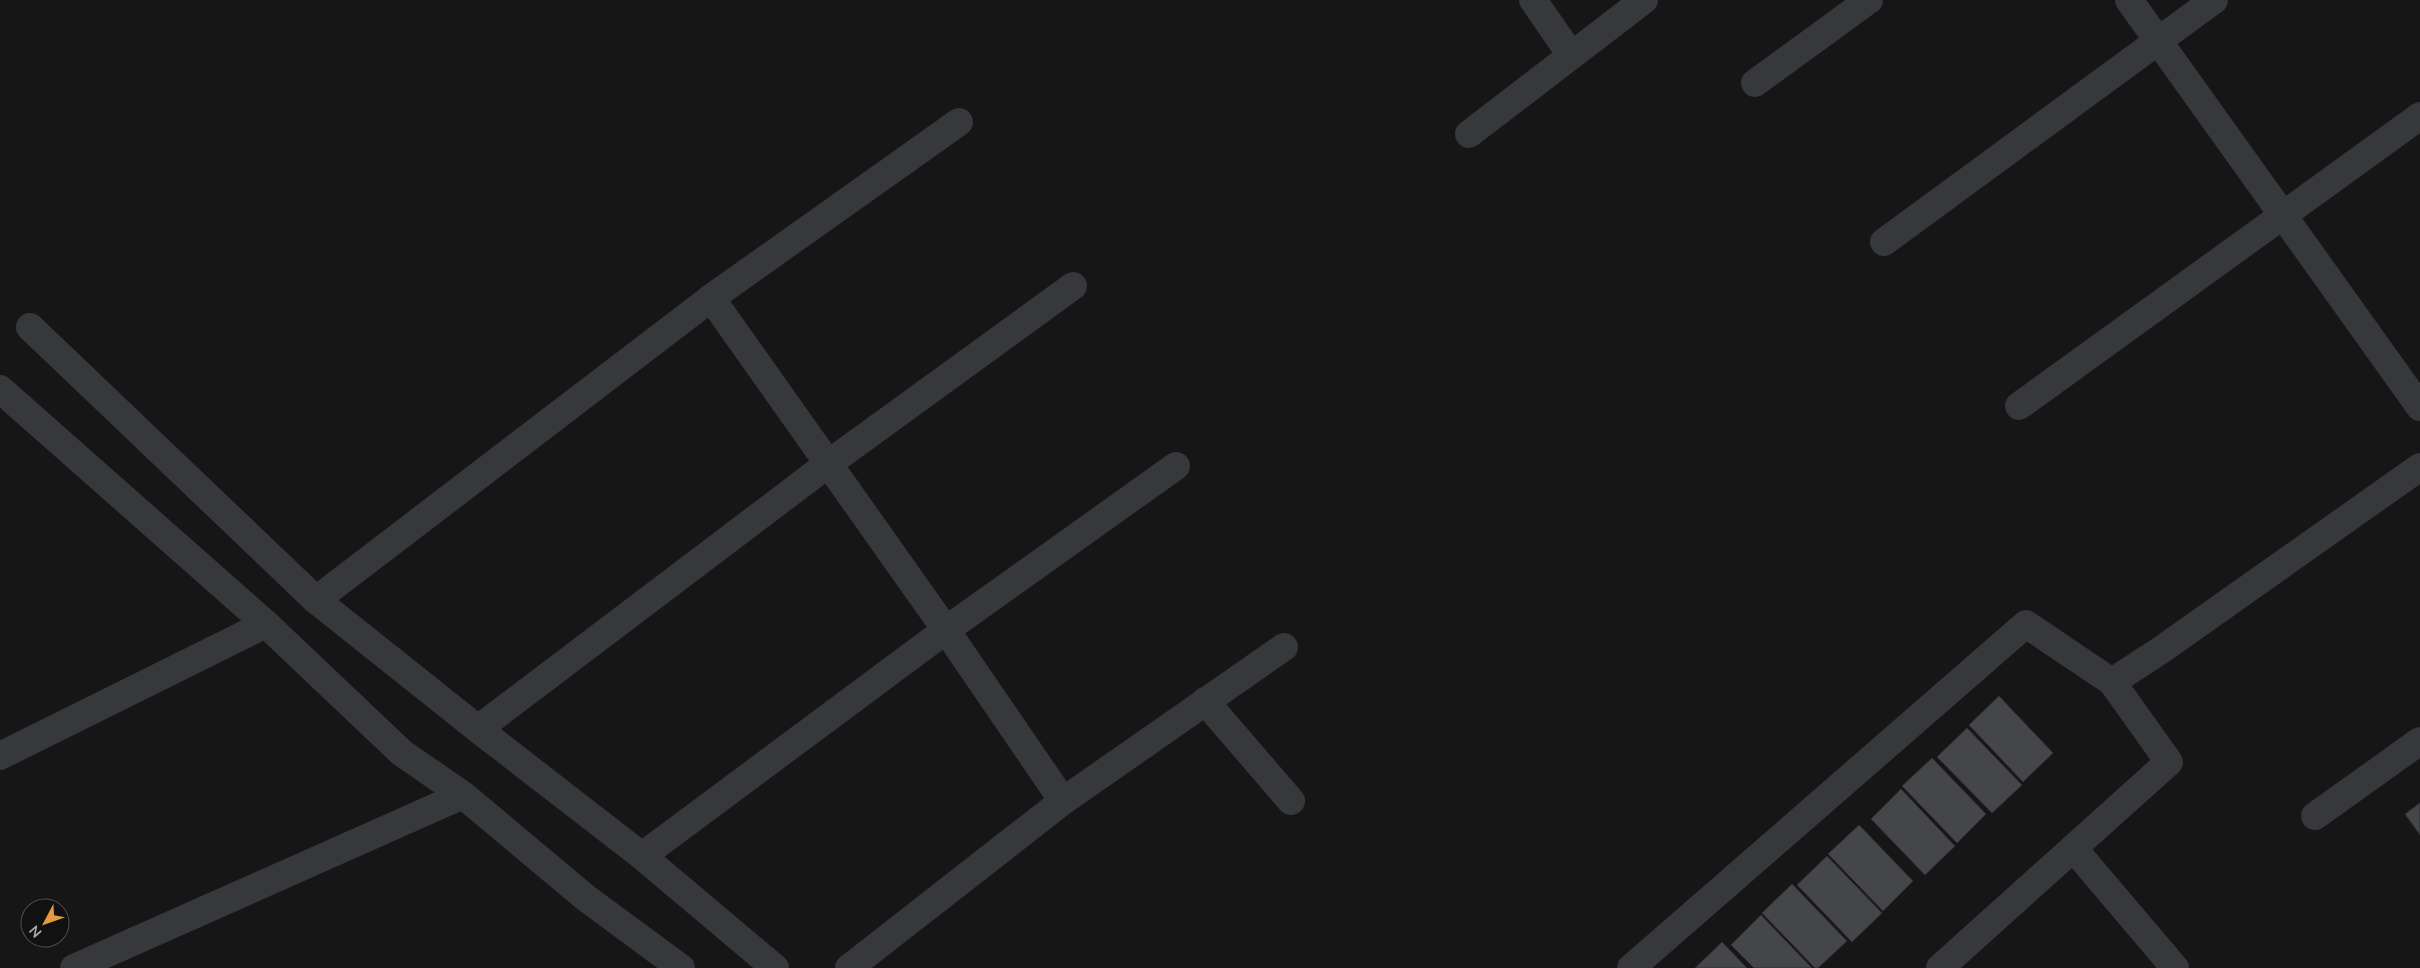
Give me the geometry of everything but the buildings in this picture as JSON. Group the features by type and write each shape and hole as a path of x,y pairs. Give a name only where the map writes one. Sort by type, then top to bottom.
{"street":[{"path":"1532,0 1571,55"},
{"path":"1470,134 1644,0"},
{"path":"1755,83 1869,0"},
{"path":"2129,0 2420,407"},
{"path":"1884,242 2214,0"},
{"path":"2019,406 2420,116"},
{"path":"316,600 711,298 958,122"},
{"path":"478,730 828,464 1073,286"},
{"path":"711,298 946,630 1063,801"},
{"path":"30,327 316,600 478,730 642,856 775,968"},
{"path":"0,389 266,624 402,753 463,795 586,898 673,966"},
{"path":"642,856 946,630 1176,466"},
{"path":"2112,682 2420,467"},
{"path":"0,756 266,624"},
{"path":"1631,968 2026,624 2112,682 2170,762 1940,968"},
{"path":"849,968 1063,801 1284,647"},
{"path":"1205,701 1291,801"},
{"path":"2315,816 2420,741"},
{"path":"74,968 463,795"},
{"path":"2074,849 2175,968"}]}
